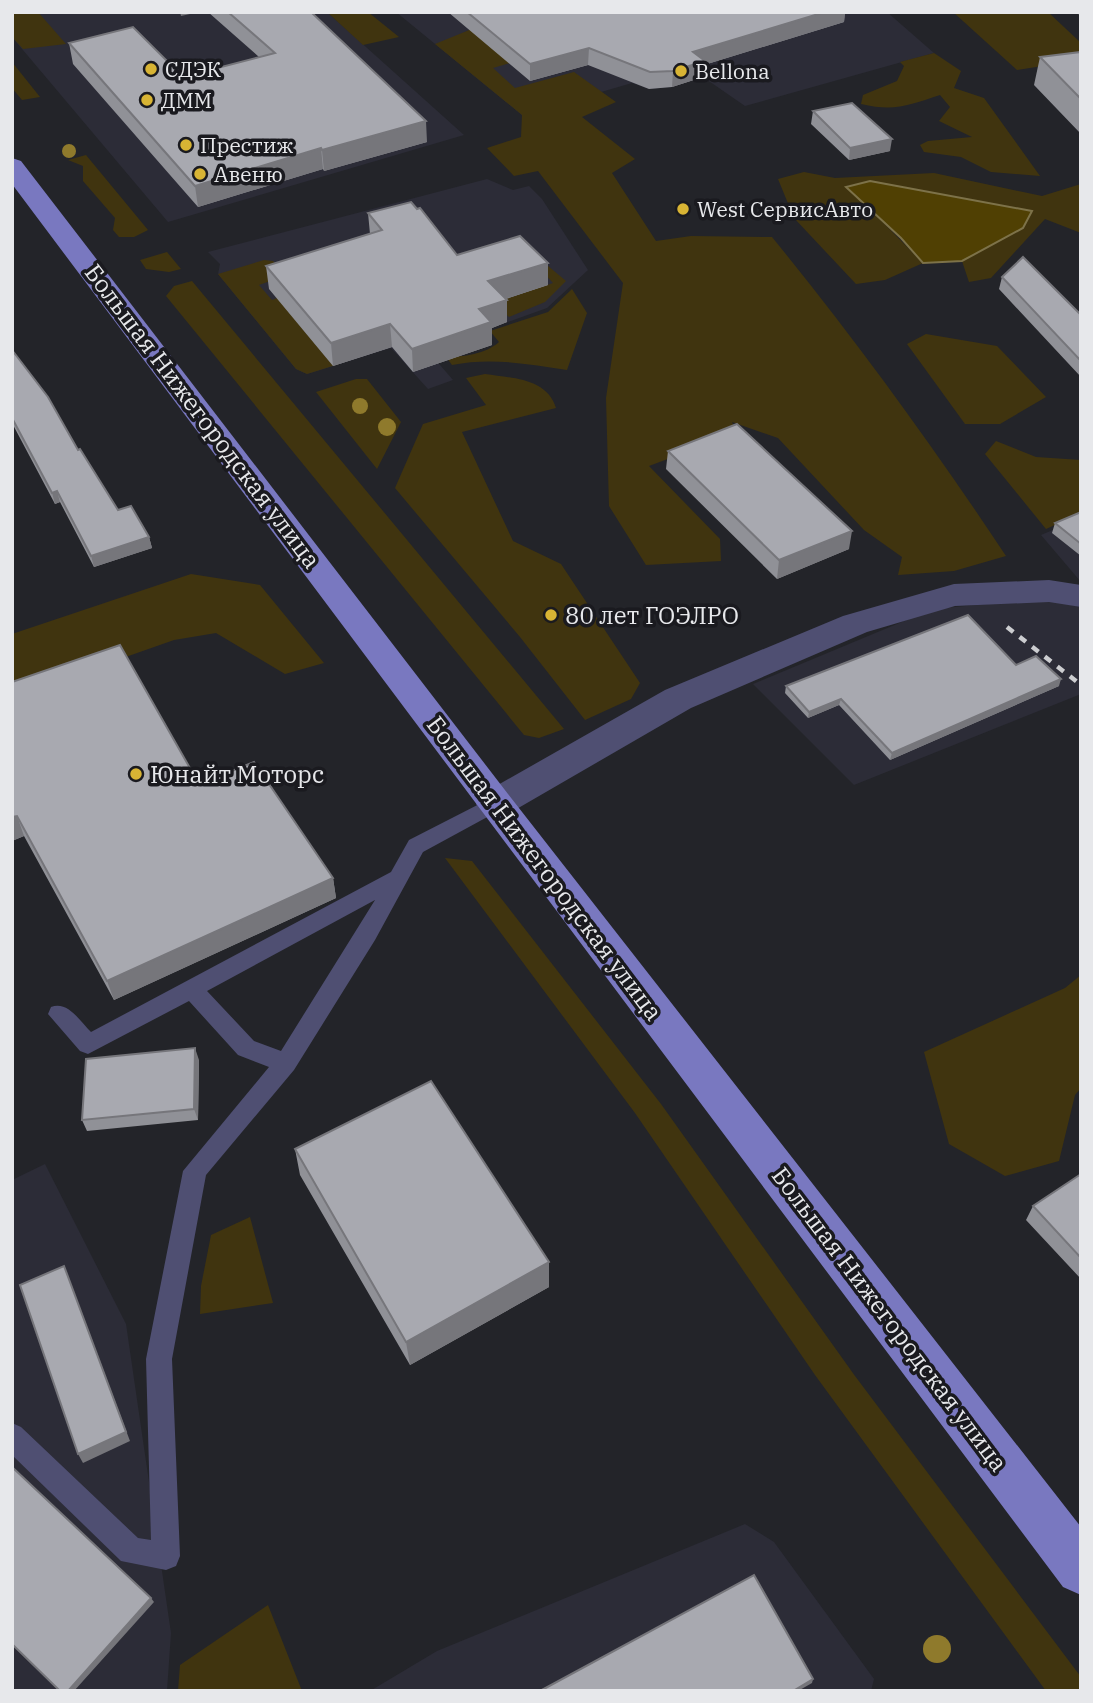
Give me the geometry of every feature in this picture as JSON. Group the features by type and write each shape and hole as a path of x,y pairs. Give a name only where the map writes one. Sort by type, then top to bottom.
{"main road":[{"name":"Большая Нижегородская улица","path":"12,166 495,804 1081,1569"}],"street":[{"path":"495,804 678,699 855,624 954,595 1049,591 1081,596"}],"lane":[{"path":"12,1436 131,1551 166,1556 159,1359 195,1171 286,1063 367,934 416,846 495,804"},
{"path":"59,1014 88,1044 397,878"},
{"path":"192,989 246,1048 286,1063"}],"shaded area":[{"path":"12,12 327,12 464,135 168,222 12,37"},
{"path":"12,12 38,12 66,44 23,49 12,37"},
{"path":"327,12 368,12 399,37 363,45"},
{"path":"396,12 887,12 934,53 745,106 703,77 672,87 649,89 632,83 522,115"},
{"path":"953,12 1048,12 1081,43 1081,60 1017,70"},
{"path":"506,15 550,51 493,68 515,88 574,72 616,102 582,117 635,159 612,173 656,241 691,236 772,237 893,394 1006,556 954,571 898,575 902,557 864,530 778,438 732,422 737,433 649,466 720,539 721,561 646,565 609,506 606,398 623,283 538,171 514,176 487,148 521,137 522,115 435,44"},
{"path":"934,53 961,71 954,88 984,98 1040,176 991,172 961,157 924,152 920,145 928,141 972,137 939,121 950,107 940,95 893,107 861,104 863,95 897,81 904,66 900,62"},
{"path":"12,62 40,97 22,100 12,88"},
{"path":"86,155 148,230 134,237 119,237 113,230 115,218 83,181 83,166 68,160"},
{"path":"804,172 835,178 934,173 1042,196 1081,184 1081,233 1045,219 991,278 969,282 962,261 1023,228 1032,211 870,181 847,186 923,263 885,280 856,284 794,218 778,179"},
{"path":"487,179 513,190 529,186 542,199 588,270 547,308 491,328 434,358 453,380 428,389 391,348 307,374 296,369 218,274 220,264 208,252"},
{"path":"870,181 1032,211 1023,228 962,261 923,263 901,238 846,187"},
{"path":"167,252 181,269 169,272 146,269 140,260"},
{"path":"535,255 566,281 545,302 509,317 494,303 553,283 528,256"},
{"path":"264,260 273,261 287,275 259,285 272,300 277,298 331,363 339,364 307,374 296,369 218,274"},
{"path":"192,281 564,729 539,738 524,735 166,296 174,286"},
{"path":"572,289 587,313 567,370 495,361 452,365 446,357 481,352 494,346 499,342 490,331 548,312"},
{"path":"926,334 997,346 1046,397 1000,424 965,424 907,344"},
{"path":"485,374 536,385 545,391 556,408 462,432 513,541 561,564 640,683 631,699 585,720 520,637 395,488 423,424 486,405 466,378"},
{"path":"356,379 367,379 401,422 377,469 316,392"},
{"path":"996,441 1036,457 1081,460 1081,513 1046,529 985,454"},
{"path":"1081,518 1081,582 1041,535"},
{"path":"191,574 260,585 324,663 285,674 216,633 174,640 12,697 12,634"},
{"path":"1041,599 1081,607 1081,694 854,785 753,684 933,609"},
{"path":"445,858 472,861 661,1104 855,1376 1081,1677 1081,1691 1046,1691 815,1375 635,1113"},
{"path":"1081,975 1081,1088 1075,1095 1059,1161 1005,1176 949,1144 924,1052 1065,988"},
{"path":"45,1164 126,1324 171,1633 167,1691 12,1691 12,1180"},
{"path":"250,1217 273,1303 200,1314 201,1286 211,1235"},
{"path":"745,1524 774,1542 874,1679 871,1691 370,1691 437,1651"},
{"path":"268,1605 302,1691 178,1691 180,1665"}],"building":[{"path":"228,12 311,12 426,121 322,150 321,148 195,186 69,43 133,27 183,77 275,53"},
{"path":"467,12 825,12 693,52 705,61 673,71 650,72 589,48 530,64"},
{"path":"1081,52 1081,99 1040,57"},
{"path":"852,103 892,139 850,148 813,111"},
{"path":"411,202 417,209 420,208 457,255 520,236 548,263 488,281 507,300 479,309 491,322 412,349 390,324 331,343 266,266 382,230 368,213"},
{"path":"1023,257 1081,315 1081,361 1002,277"},
{"path":"12,350 48,397 78,450 80,449 118,510 131,506 149,537 91,556 57,491 52,493 12,418"},
{"path":"737,424 852,531 779,560 668,451"},
{"path":"1081,512 1081,544 1055,523"},
{"path":"968,615 1016,665 1036,656 1061,679 892,753 841,699 809,712 786,686"},
{"path":"120,645 199,784 254,762 333,878 107,981 17,816 12,817 12,682"},
{"path":"195,1048 194,1109 82,1120 86,1059"},
{"path":"431,1081 549,1262 406,1342 295,1149"},
{"path":"1081,1174 1081,1258 1033,1206"},
{"path":"64,1266 126,1432 78,1454 20,1285"},
{"path":"12,1467 151,1598 68,1691 60,1691 12,1644"},
{"path":"754,1575 813,1679 793,1691 540,1691"}],"railway":[{"path":"1007,627 1081,685"}],"place":[{"name":"СДЭК","path":"151,69"},
{"name":"Bellona","path":"681,71"},
{"name":"ДММ","path":"147,100"},
{"name":"Престиж","path":"186,145"},
{"name":"Авеню","path":"200,174"},
{"name":"West СервисАвто","path":"683,209"},
{"name":"80 лет ГОЭЛРО","path":"551,615"},
{"name":"Юнайт Моторс","path":"136,774"}]}
